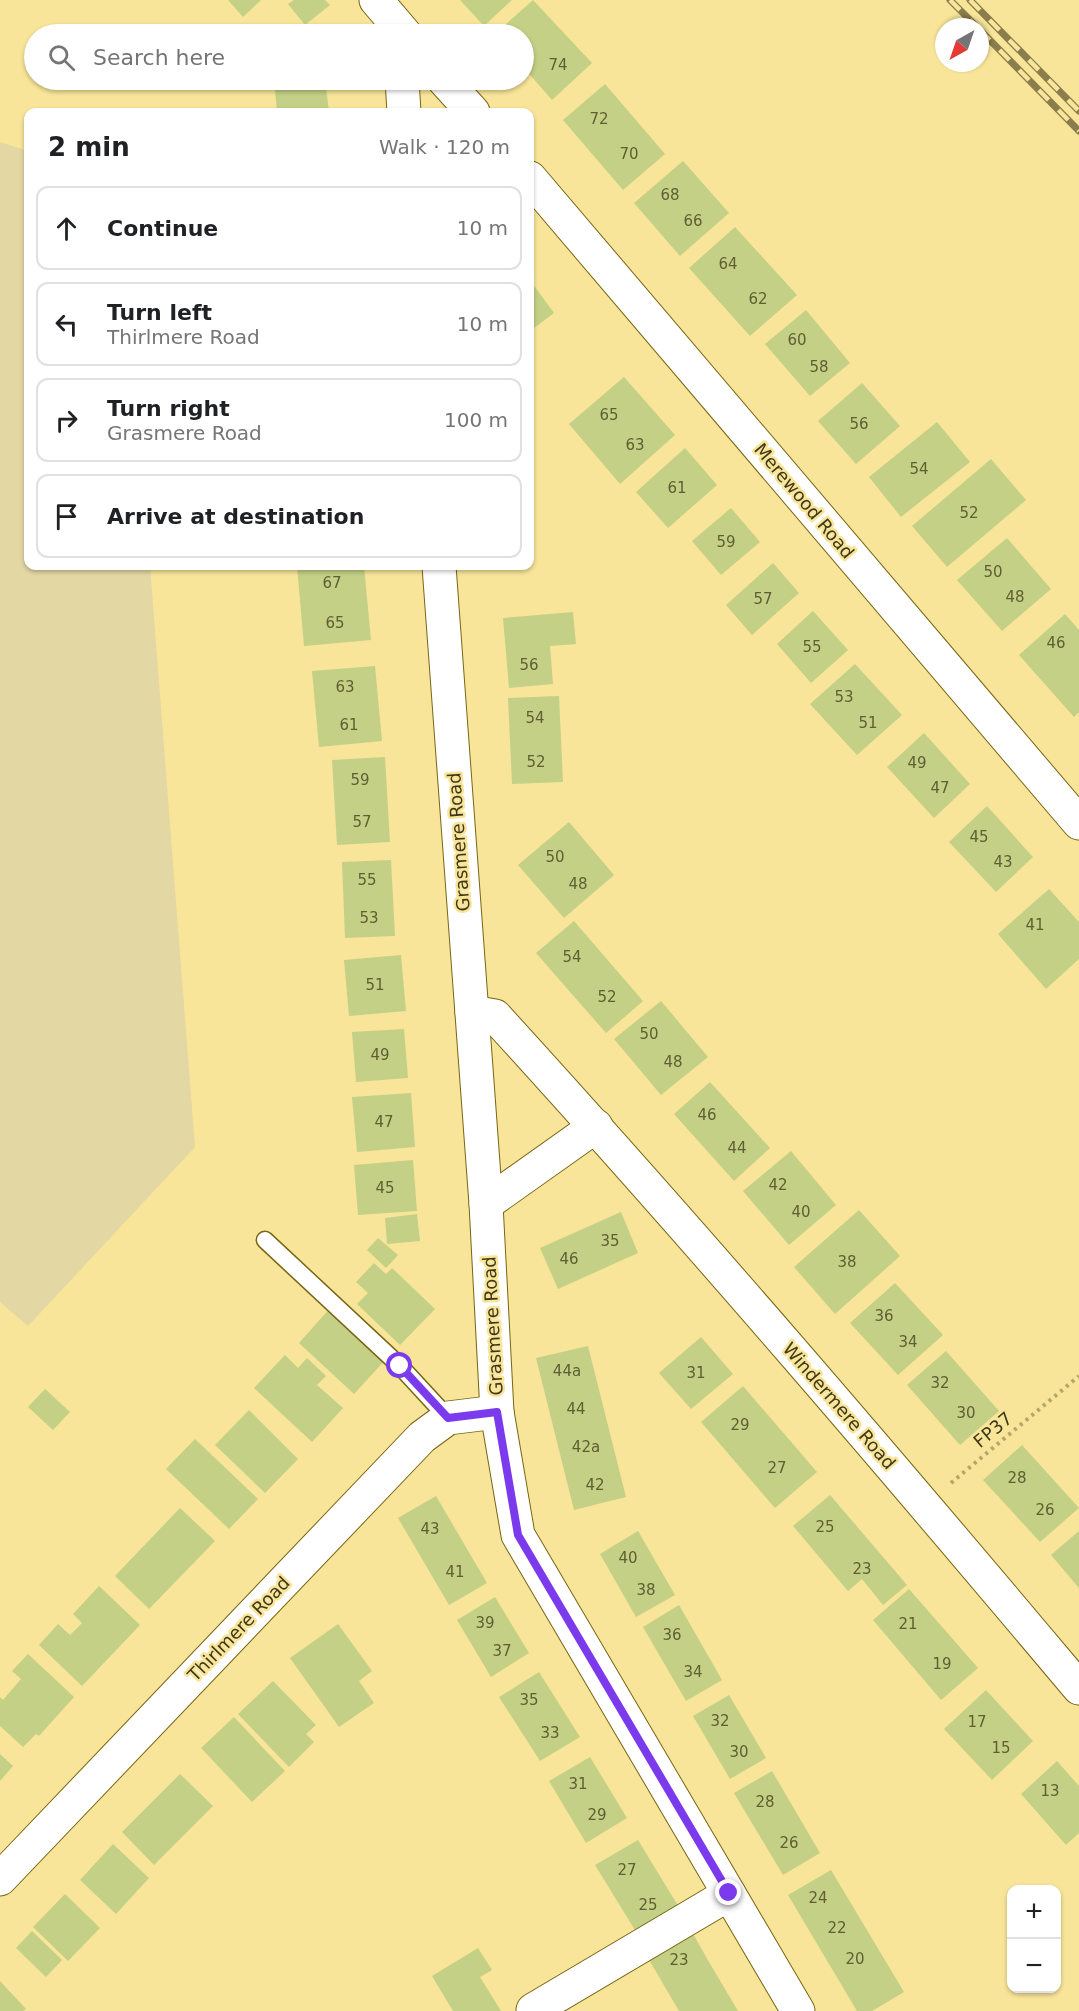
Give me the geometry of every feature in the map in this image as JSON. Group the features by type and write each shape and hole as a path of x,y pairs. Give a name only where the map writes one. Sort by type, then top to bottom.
{"street":[{"path":"376,0 396,24"},
{"path":"403,90 404,108"},
{"path":"453,90 469,108"},
{"name":"Merewood Road","path":"534,189 1079,823"},
{"name":"Grasmere Road","path":"438,570 486,1204 497,1412 518,1535 798,2011"},
{"name":"Windermere Road","path":"472,1012 495,1016 596,1126 925,1505 1079,1688"},
{"path":"486,1204 596,1126"},
{"name":"Thirlmere Road","path":"0,1879 422,1437 448,1418 497,1412"},
{"path":"533,2010 729,1893"}],"lane":[{"path":"265,1240 400,1366 448,1418"}],"path":[{"name":"FP37","path":"925,1505 1079,1376"}],"shaded area":[{"path":"0,142 24,150 24,570 150,570 195,1147 28,1326 0,1302"}],"building":[{"path":"228,0 261,0 243,17"},
{"path":"294,0 325,0 330,5 304,24 288,4"},
{"path":"460,0 512,0 486,24 482,24"},
{"path":"533,0 592,63 552,100 534,79 534,24 506,24"},
{"path":"605,84 665,154 623,190 563,120"},
{"path":"275,90 326,90 328,108 277,108"},
{"path":"683,161 729,213 680,256 634,203"},
{"path":"735,227 797,295 750,336 689,268"},
{"path":"534,286 554,313 534,328"},
{"path":"806,310 850,363 810,396 765,344"},
{"path":"624,377 675,435 620,484 569,424"},
{"path":"862,383 900,426 856,464 818,421"},
{"path":"937,422 970,462 901,517 869,477"},
{"path":"685,448 717,485 668,528 636,492"},
{"path":"991,459 1026,500 947,567 912,526"},
{"path":"731,508 760,542 721,575 692,541"},
{"path":"1007,538 1051,589 1002,631 957,580"},
{"path":"773,563 799,593 752,635 726,605"},
{"path":"297,570 364,570 371,640 304,646"},
{"path":"813,611 848,650 811,683 777,644"},
{"path":"573,612 576,644 550,646 553,684 509,688 503,618"},
{"path":"1065,614 1079,630 1079,712 1074,717 1019,655"},
{"path":"855,664 902,715 857,755 810,704"},
{"path":"375,666 382,741 319,747 312,671"},
{"path":"559,696 563,782 512,784 508,698"},
{"path":"924,733 970,784 934,818 887,767"},
{"path":"385,757 390,842 337,845 332,760"},
{"path":"987,806 1033,857 996,892 949,842"},
{"path":"569,822 614,875 564,918 518,865"},
{"path":"391,860 395,936 345,938 342,862"},
{"path":"1049,889 1079,922 1079,959 1046,989 998,934"},
{"path":"574,921 643,1001 606,1033 536,953"},
{"path":"401,955 406,1011 349,1016 344,960"},
{"path":"661,1001 708,1057 661,1095 614,1039"},
{"path":"404,1029 408,1078 356,1082 352,1032"},
{"path":"710,1082 770,1148 734,1181 674,1114"},
{"path":"411,1093 415,1147 357,1152 352,1097"},
{"path":"791,1151 836,1205 789,1245 743,1191"},
{"path":"413,1160 417,1211 358,1215 354,1165"},
{"path":"859,1210 900,1256 835,1314 794,1267"},
{"path":"621,1212 638,1253 558,1289 540,1248"},
{"path":"417,1214 420,1241 387,1244 385,1218"},
{"path":"378,1238 398,1255 386,1268 367,1250"},
{"path":"374,1263 386,1274 392,1268 435,1309 400,1345 357,1304 368,1293 356,1282"},
{"path":"895,1283 943,1335 898,1375 850,1323"},
{"path":"332,1306 387,1358 354,1394 299,1343"},
{"path":"701,1337 733,1374 691,1409 659,1373"},
{"path":"588,1346 626,1497 574,1510 536,1358"},
{"path":"946,1351 999,1411 960,1445 907,1385"},
{"path":"285,1355 298,1368 307,1358 326,1376 317,1385 343,1408 312,1442 254,1388"},
{"path":"743,1386 817,1472 775,1508 701,1422"},
{"path":"45,1389 70,1412 53,1430 28,1407"},
{"path":"249,1410 298,1459 265,1493 215,1445"},
{"path":"195,1439 258,1499 229,1529 166,1469"},
{"path":"1022,1445 1079,1508 1040,1542 983,1480"},
{"path":"830,1495 907,1585 883,1605 862,1579 848,1591 793,1526"},
{"path":"436,1496 487,1583 449,1605 398,1518"},
{"path":"180,1508 215,1541 149,1609 115,1576"},
{"path":"638,1531 675,1595 636,1617 600,1554"},
{"path":"1079,1531 1079,1588 1051,1555"},
{"path":"99,1586 140,1625 82,1686 39,1645 58,1624 70,1635 82,1623 73,1614"},
{"path":"909,1589 978,1668 941,1700 873,1620"},
{"path":"495,1597 529,1653 491,1677 457,1620"},
{"path":"679,1605 722,1680 686,1701 643,1627"},
{"path":"338,1624 372,1671 359,1681 374,1703 339,1727 290,1658"},
{"path":"28,1654 74,1697 39,1736 36,1734 23,1747 0,1726 0,1697 3,1700 21,1679 12,1671"},
{"path":"539,1672 580,1737 540,1761 499,1697"},
{"path":"273,1681 316,1725 306,1734 314,1742 289,1767 238,1714"},
{"path":"986,1690 1033,1741 992,1780 944,1729"},
{"path":"729,1695 766,1758 730,1779 693,1716"},
{"path":"234,1717 285,1771 252,1802 201,1748"},
{"path":"0,1754 13,1766 0,1781"},
{"path":"590,1757 627,1818 586,1843 549,1781"},
{"path":"1057,1761 1079,1786 1079,1833 1066,1845 1021,1794"},
{"path":"772,1771 820,1853 783,1875 734,1793"},
{"path":"180,1774 213,1806 154,1865 122,1832"},
{"path":"638,1840 680,1909 638,1935 595,1865"},
{"path":"113,1844 149,1878 116,1914 80,1880"},
{"path":"831,1870 904,1992 872,2011 857,2011 788,1895"},
{"path":"65,1894 100,1928 68,1961 33,1927"},
{"path":"32,1931 62,1960 46,1977 16,1948"},
{"path":"692,1932 738,2011 679,2011 648,1958"},
{"path":"478,1948 492,1970 480,1977 501,2011 453,2011 432,1976"},
{"path":"0,1981 26,2009 0,2011"}],"railway":[{"path":"950,0 968,18"},
{"path":"970,0 1079,111"},
{"path":"989,39 1079,131"}],"route":[{"path":"400,1366 448,1418 497,1412 518,1535 729,1893"}]}
